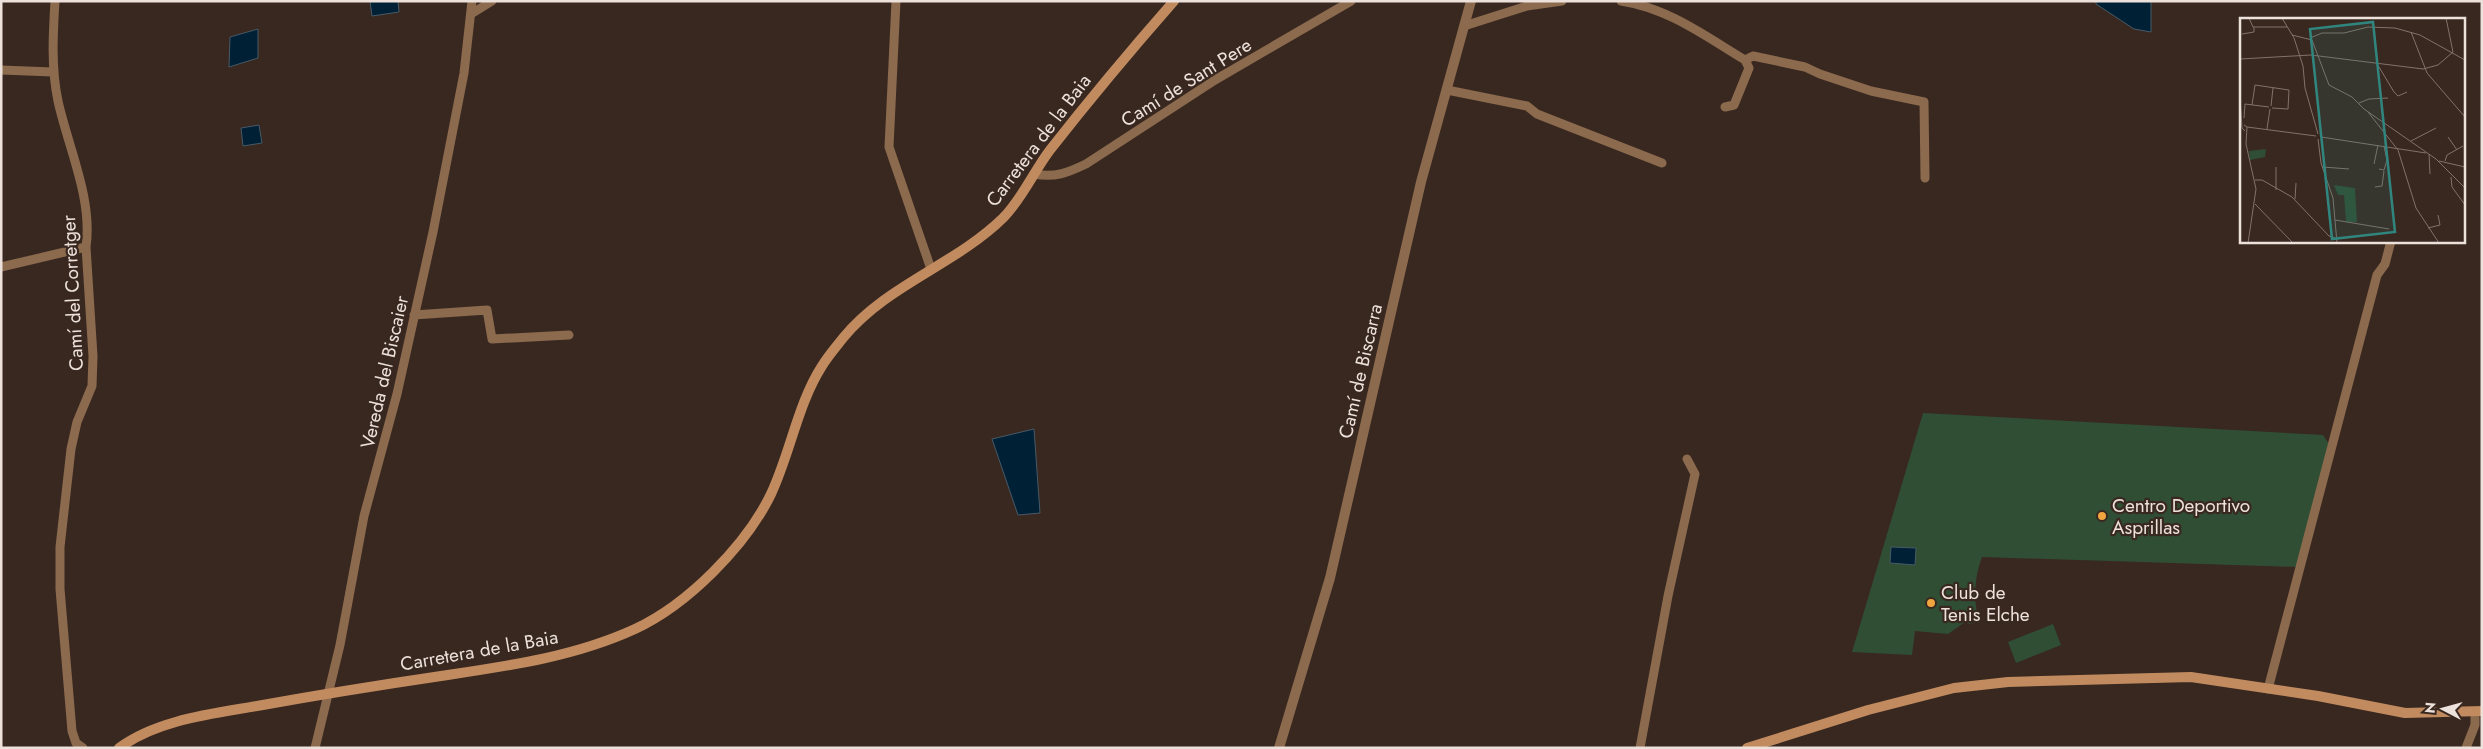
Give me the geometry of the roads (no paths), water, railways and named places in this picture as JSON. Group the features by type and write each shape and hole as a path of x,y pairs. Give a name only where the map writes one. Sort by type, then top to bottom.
{"main road":[{"name":"Carretera de la Baia","path":"119,748 132,738 181,721 328,693 537,661 599,644 639,627 684,598 713,571 746,534 770,495 821,367 846,335 874,307 975,242 1005,216 1100,85 1174,1"},
{"path":"1747,748 1868,710 1954,688 2055,680 2192,678 2405,713 2479,712"}],"street":[{"name":"Camí del Corretger","path":"55,1 53,72 58,100 83,198 88,235 86,247 93,356 92,386 77,422 71,449 60,547 60,588 72,731 76,743 83,748"},
{"name":"Vereda del Biscaier","path":"315,748 340,645 364,516 397,394 452,144 472,1"},
{"path":"471,14 492,1"},
{"path":"896,1 889,147 931,269"},
{"name":"Camí de Sant Pere","path":"1034,174 1049,176 1064,174 1086,164 1215,80 1351,1"},
{"name":"Camí de Biscarra","path":"1279,748 1330,578 1419,192 1471,1"},
{"path":"1464,26 1526,6 1562,1"},
{"path":"1621,1 1661,12 1687,23 1745,60 1749,68 1734,105 1725,107"},
{"path":"1745,60 1754,56 1805,67 1820,74 1871,90 1924,102 1925,178"},
{"path":"1,70 53,72"},
{"path":"1447,90 1527,106 1537,114 1662,163"},
{"path":"2268,689 2378,274 2385,264 2391,242"},
{"path":"1,267 86,247"},
{"path":"414,315 487,310 492,339 569,335"},
{"path":"1640,748 1668,596 1695,474 1687,459"},
{"path":"2466,748 2479,712"}],"water":[{"path":"370,1 398,1 399,12 372,16"},
{"path":"2096,1 2151,1 2151,32 2134,29 2096,4"},
{"path":"258,29 258,58 229,67 230,37"},
{"path":"259,125 262,143 243,146 241,128"},
{"path":"1034,429 1040,513 1018,515 992,439"},
{"path":"1891,547 1916,548 1915,565 1890,563"}],"place":[{"name":"Centro Deportivo Asprillas","path":"2102,516"},
{"name":"Club de Tenis Elche","path":"1931,603"}]}
